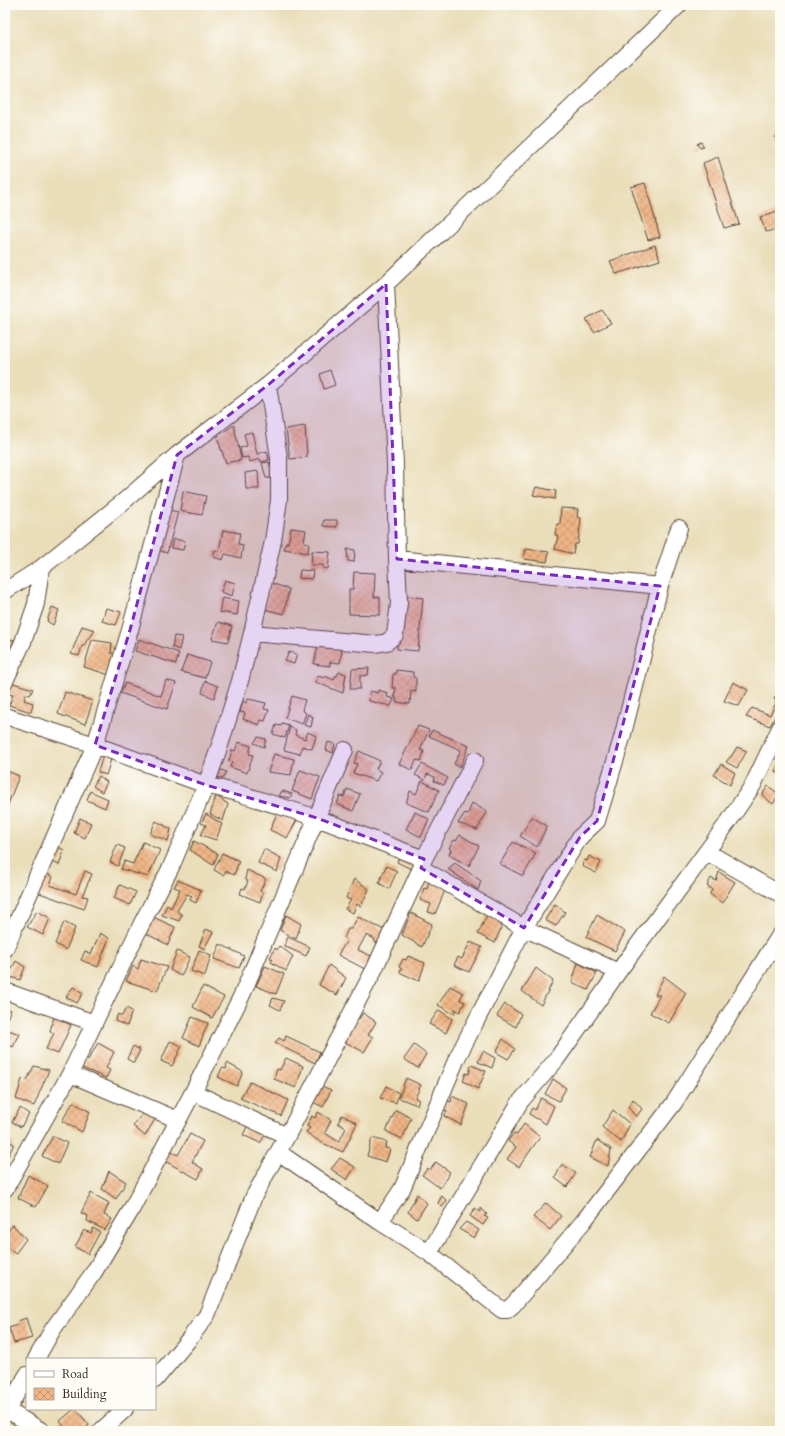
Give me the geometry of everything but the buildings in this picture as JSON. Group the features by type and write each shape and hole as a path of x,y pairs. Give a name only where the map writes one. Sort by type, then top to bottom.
{"street":[{"path":"5,591 41,568 123,502 177,455 268,384 386,284 679,5"},
{"path":"252,633 376,644 387,642 395,635 399,603 396,559 395,465 386,284"},
{"path":"5,1189 70,1074 141,925 171,867 206,785 220,745 240,681 252,633 273,541 279,500 279,458 268,384"},
{"path":"5,949 95,745 130,630 177,455"},
{"path":"380,1222 402,1189 458,1058 524,928 580,837 597,821 604,793 622,738 660,586 679,528"},
{"path":"396,559 660,586"},
{"path":"5,681 23,642 36,604 41,568"},
{"path":"5,716 95,745 206,785 238,793 317,818 422,863 524,928 618,972"},
{"path":"429,1253 520,1102 556,1060 618,972 729,821 753,785 780,728"},
{"path":"37,1358 53,1329 94,1272 130,1212 193,1092 242,995 346,750"},
{"path":"156,1379 207,1315 254,1196 288,1136 374,970 422,863 475,760"},
{"path":"707,852 780,894"},
{"path":"278,1152 380,1222 429,1253 502,1310 507,1310 513,1305 583,1222 674,1103 780,935"},
{"path":"5,991 94,1023"},
{"path":"70,1074 178,1120"},
{"path":"193,1092 288,1136"},
{"path":"26,1377 6,1412 42,1431"},
{"path":"100,1431 124,1410"}],"highlighted area":[{"path":"386,284 397,559 660,586 597,821 580,837 524,928 421,868 424,859 317,818 206,785 95,745 130,630 177,455 268,385"}]}
